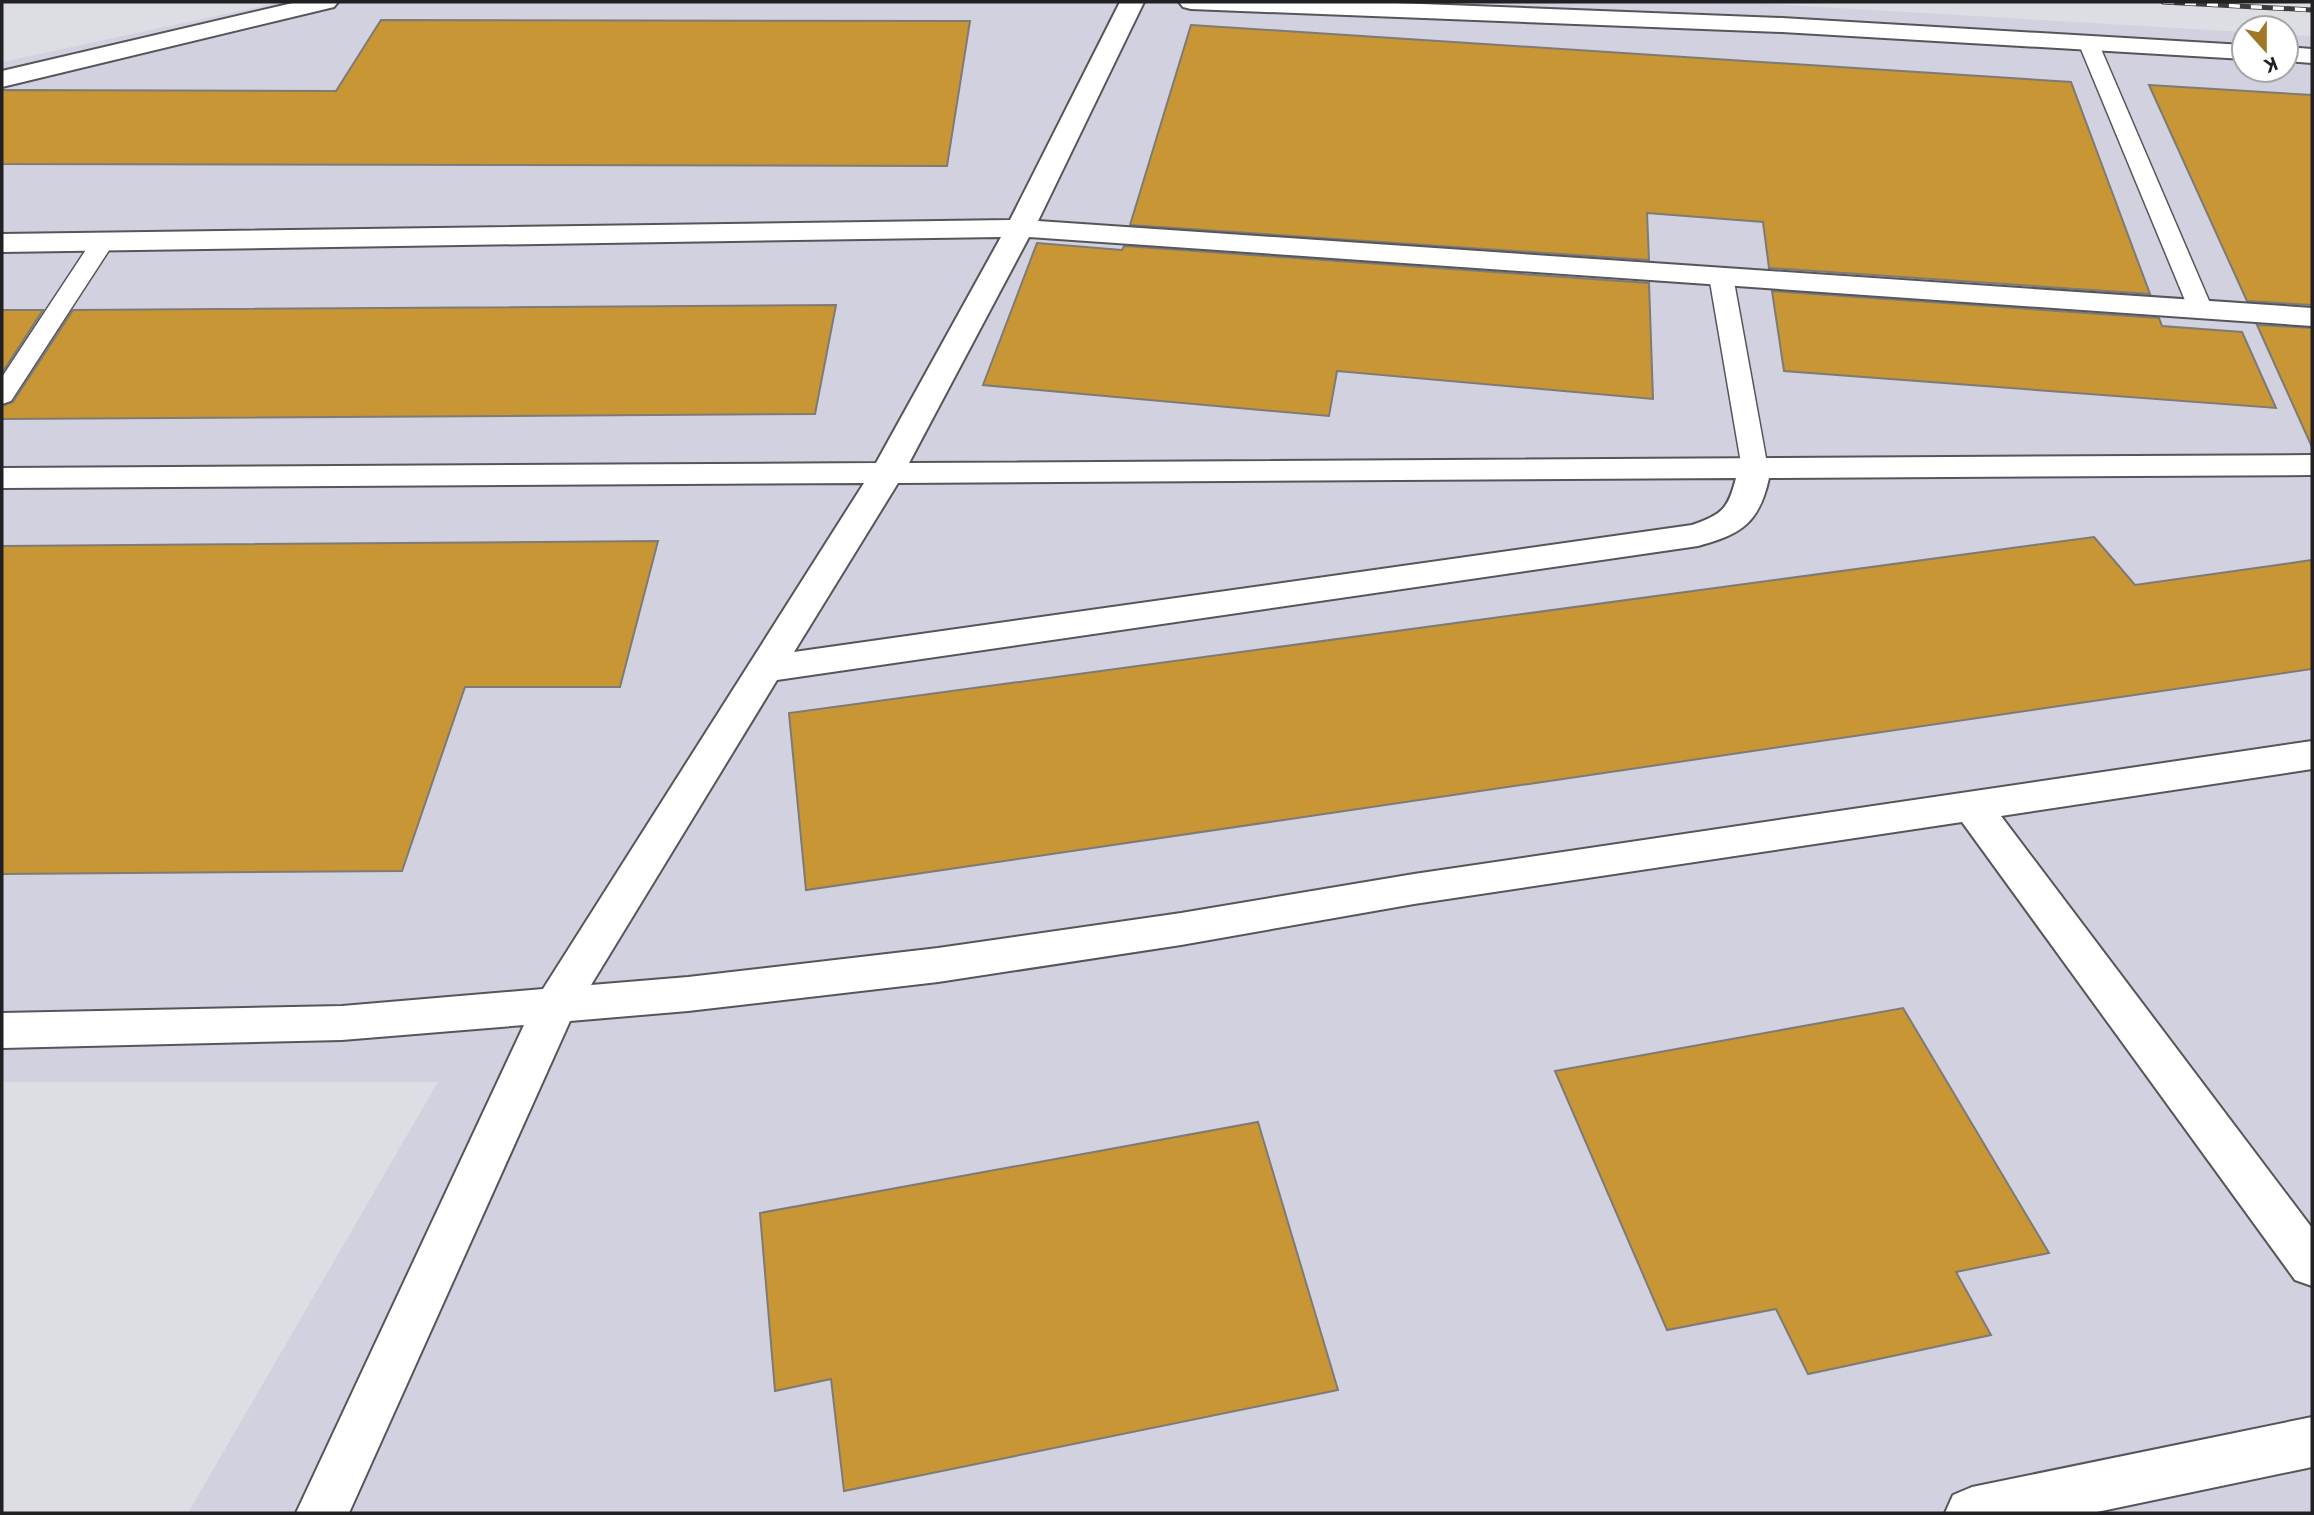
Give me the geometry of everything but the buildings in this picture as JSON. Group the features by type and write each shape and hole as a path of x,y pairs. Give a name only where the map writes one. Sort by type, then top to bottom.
{"street":[{"path":"2,79 327,2"},
{"path":"322,1513 555,1006 886,475 1020,228 1132,2"},
{"path":"1191,2 1344,5 1782,25 2230,51"},
{"path":"2,243 1020,228 2312,317"},
{"path":"2,478 2312,465"},
{"path":"765,669 1698,535 1734,522 1746,507 1755,469"},
{"path":"2,1030 342,1023 555,1006 938,965 1181,929 1414,889 2312,755"},
{"path":"1972,806 2312,1265"},
{"path":"1972,1513 2312,1442"}],"lane":[{"path":"2088,43 2202,310"},
{"path":"2,396 103,241"},
{"path":"1721,276 1755,469"}],"shaded area":[{"path":"281,2 1737,2 2230,31 2230,84 2300,84 2300,36 2312,36 2312,1513 188,1513 438,1082 2,1082 2,62"}],"railway":[{"path":"2163,2 2312,10"}]}
